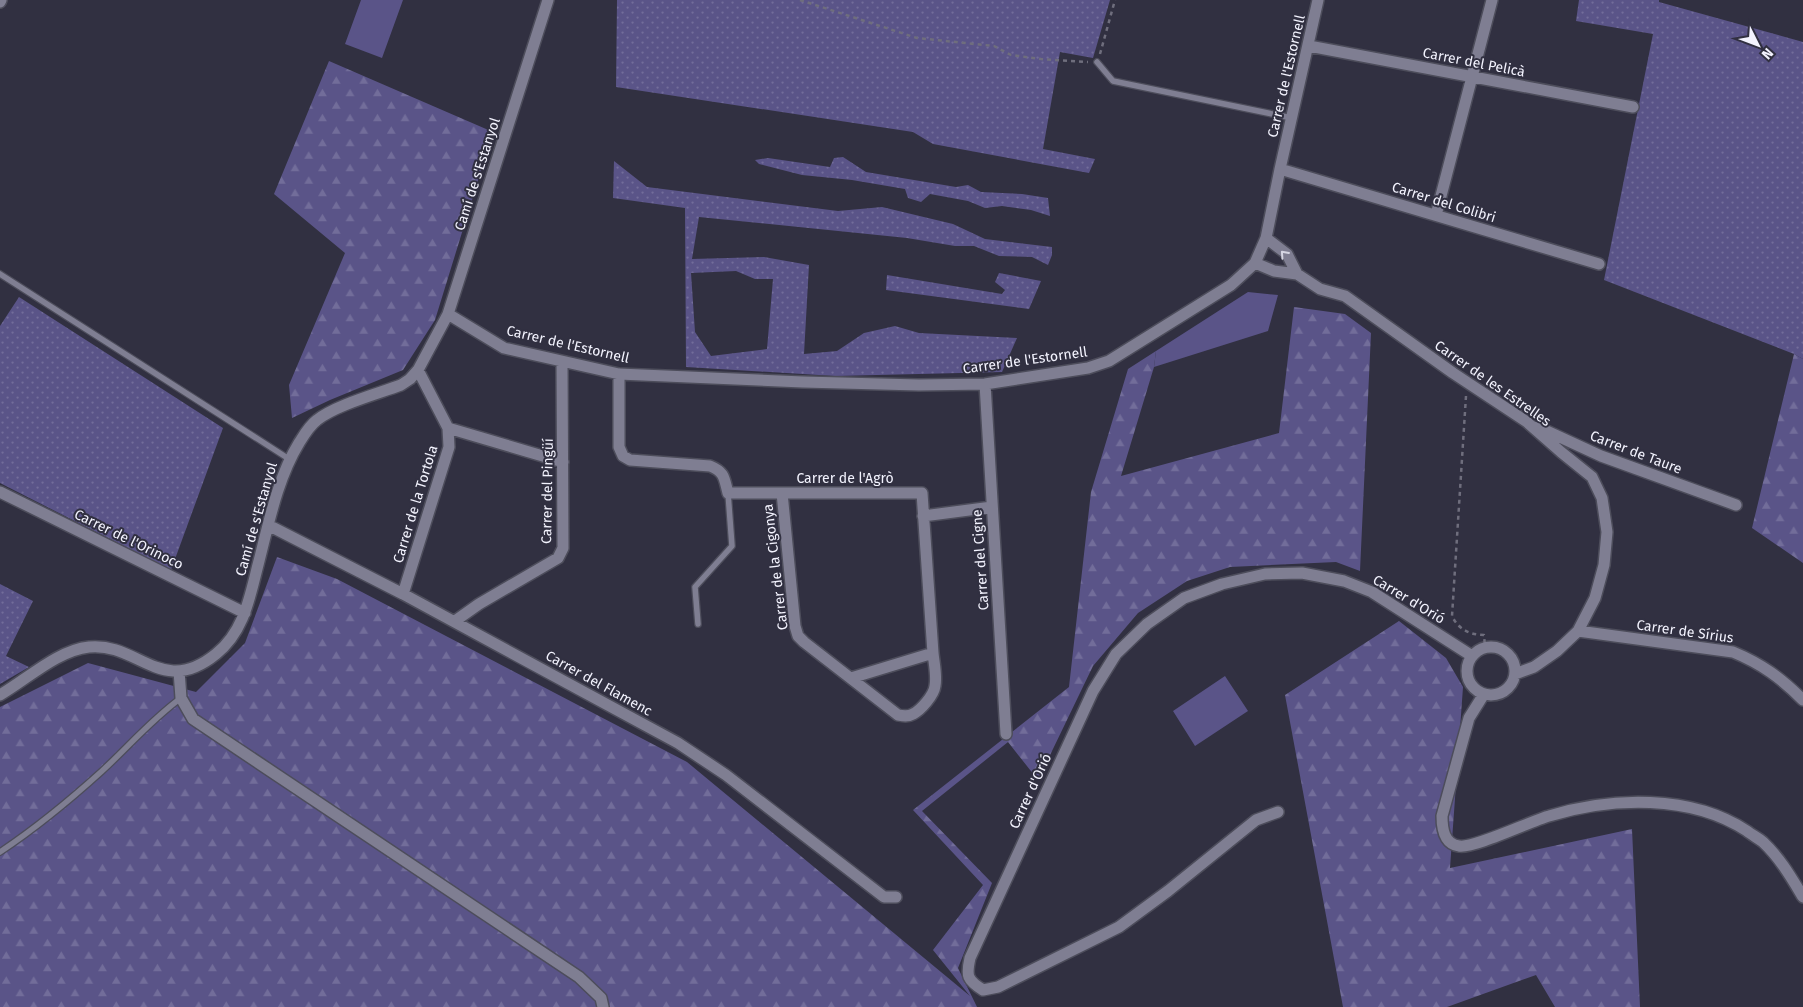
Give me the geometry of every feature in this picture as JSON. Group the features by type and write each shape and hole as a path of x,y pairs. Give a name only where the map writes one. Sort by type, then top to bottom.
{"street":[{"name":"Camí de s'Estanyol","path":"0,695 59,657 86,647 99,646 111,649 131,656 153,668 179,671 202,663 224,647 238,630 245,613 268,525 289,459 307,431 315,421 326,413 400,385 410,379 418,370 448,314 548,0"},
{"name":"Carrer de l'Estornell","path":"448,314 504,348 619,374 803,382 919,385 985,384 1088,368 1109,361 1231,285 1255,263 1266,238 1318,0"},
{"path":"1436,215 1492,0"},
{"name":"Carrer del Pelicà","path":"1309,46 1634,107"},
{"name":"Carrer del Colibri","path":"1280,169 1599,264"},
{"name":"Carrer de les Estrelles","path":"1266,238 1287,254 1297,274"},
{"name":"Carrer de les Estrelles","path":"1255,263 1274,272 1297,274 1320,289 1345,296 1527,422 1592,477 1602,498 1607,532 1604,565 1595,598 1578,631 1557,651 1534,667 1515,674"},
{"name":"Carrer del Pingüí","path":"455,621 479,604 558,558 563,548 562,362"},
{"name":"Carrer de la Tortola","path":"403,594 449,447 448,428 418,370"},
{"path":"619,374 619,447 623,456 630,460 710,466 718,469 723,474 728,493"},
{"name":"Carrer del Cigne","path":"985,384 1006,734"},
{"name":"Carrer de Taure","path":"1527,422 1601,456 1736,505"},
{"path":"448,428 563,462"},
{"name":"Carrer de l'Orinoco","path":"0,492 245,613"},
{"name":"Carrer de l'Agrò","path":"728,493 922,493 933,653"},
{"name":"Carrer de la Cigonya","path":"782,493 795,626 798,636 898,714 907,716 914,714 933,692 935,686 933,653"},
{"path":"923,516 992,507"},
{"name":"Carrer del Flamenc","path":"268,525 455,621 678,743 726,775 884,897 896,897"},
{"name":"Carrer d'Orió","path":"1278,812 1256,820 1168,891 1119,927 998,987 982,990 972,983 967,972 970,958 1093,691 1116,654 1148,624 1184,598 1222,584 1265,574 1302,573 1344,581 1372,592 1472,656"},
{"name":"Carrer de Sírius","path":"1578,631 1733,652 1750,659 1774,673 1803,700"},
{"path":"1485,647 1501,648 1507,652 1515,666 1514,681 1504,692 1490,695 1484,694 1471,685 1468,678 1467,670 1472,656 1478,650 1485,647"},
{"path":"851,678 933,653"},
{"path":"179,671 181,698 193,719 579,977 601,998 603,1007"},
{"path":"1484,694 1469,718 1442,816 1442,830 1448,841 1459,847 1476,843 1549,816 1610,803 1665,803 1701,810 1734,823 1762,841 1786,868 1803,897"}],"lane":[{"path":"1097,62 1113,81 1292,118"},
{"path":"0,274 289,459"},
{"path":"698,624 695,588 732,546 728,493"},
{"path":"0,852 28,834 102,771 167,708 181,698"}],"path":[{"path":"800,0 916,38 994,46 1011,55 1041,59 1097,62 1115,0"},
{"path":"1467,382 1452,616 1456,624 1465,631 1484,635 1485,647"}],"green space":[{"path":"361,0 403,0 382,58 345,44"},
{"path":"617,0 1110,0 1093,58 1060,52 1043,149 1095,159 1089,173 933,144 913,132 616,87"},
{"path":"1579,0 1659,0 1659,2 1803,42 1803,359 1604,280 1653,34 1576,21"},
{"path":"329,61 493,132 435,320 403,370 292,418 289,385 345,253 274,194"},
{"path":"843,157 866,172 956,187 968,185 981,192 1022,194 1048,198 1050,216 1031,210 1002,206 985,208 968,201 930,194 921,202 908,198 905,189 852,180 802,175 759,164 755,160 768,158 830,167 834,158"},
{"path":"614,161 647,187 838,211 882,207 953,224 985,239 1052,247 1052,255 1048,265 1032,257 999,256 974,246 955,246 907,238 699,217 692,259 764,257 809,265 804,354 837,351 864,333 895,326 919,333 1017,338 1002,372 835,376 686,367 685,208 613,198","holes":["736,271 755,279 773,279 767,349 711,356 695,332 691,273"]},
{"path":"999,273 1041,281 1029,309 886,290 887,275 1002,294 1005,290 995,282"},
{"path":"1248,292 1278,295 1268,331 1154,367 1156,351"},
{"path":"19,297 223,428 171,570 0,483 0,326"},
{"path":"1294,307 1345,314 1371,333 1360,571 1336,562 1230,567 1187,581 1138,613 1093,666 1038,780 1008,742 922,811 992,883 958,968 977,1007 0,1007 0,707 88,663 196,692 245,643 277,557 337,579 687,762 970,996 933,950 983,885 913,810 1069,687 1091,492 1128,369 1156,351 1154,367 1121,476 1279,433"},
{"path":"1794,354 1803,359 1803,563 1752,528"},
{"path":"0,584 33,601 6,656 29,667 0,684"},
{"path":"1399,621 1446,658 1463,687 1450,868 1632,829 1640,1007 1555,1007 1536,975 1447,1007 1343,1007 1285,695"},
{"path":"1225,676 1248,711 1195,746 1173,711"}]}
